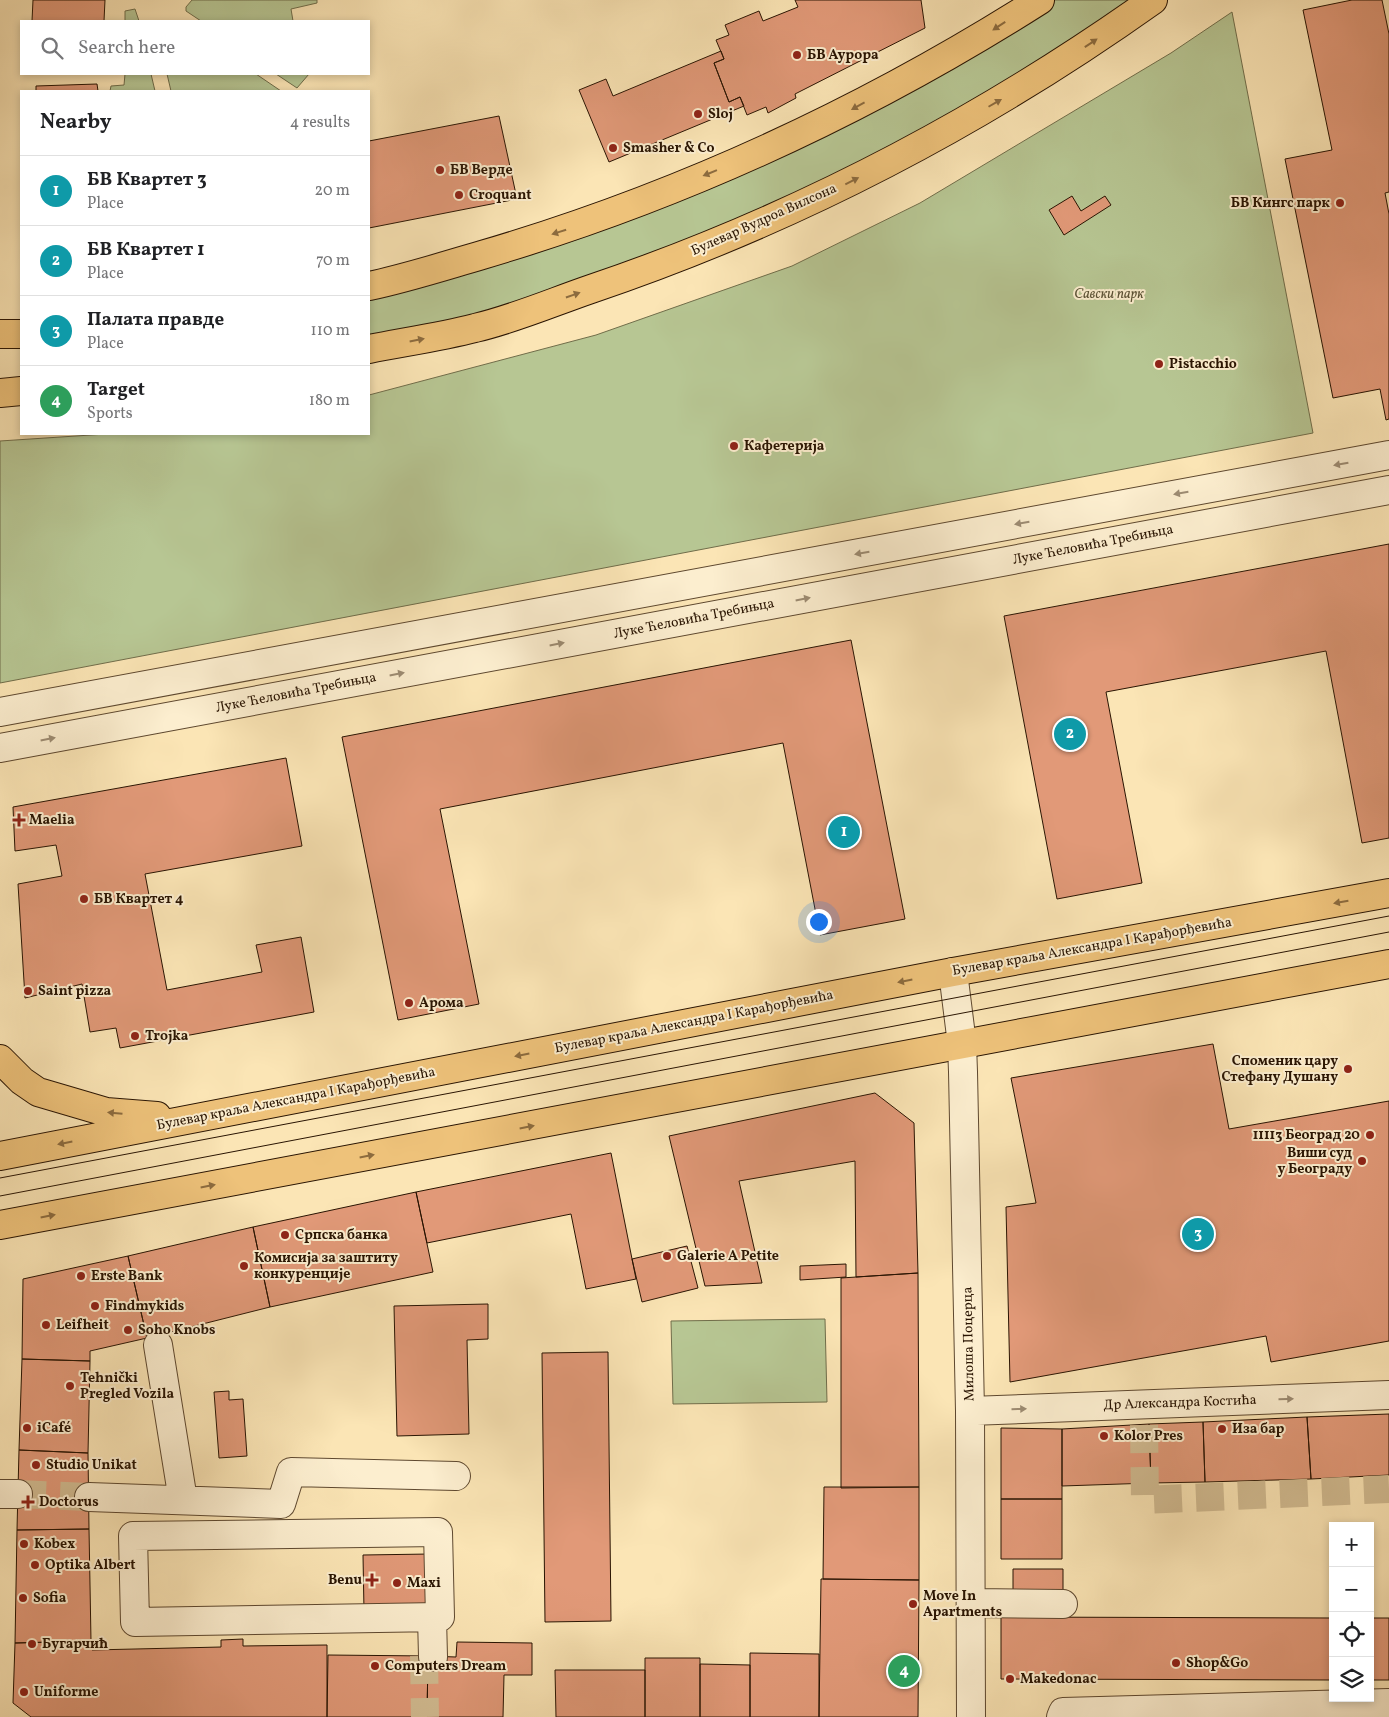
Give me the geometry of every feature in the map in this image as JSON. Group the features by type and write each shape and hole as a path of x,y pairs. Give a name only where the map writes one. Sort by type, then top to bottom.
{"main road":[{"path":"370,286 564,231 716,171 843,114 988,33 1040,0"},
{"name":"Булевар Вудроа Вилсона","path":"370,350 477,328 650,269 797,209 924,144 1050,71 1153,0"},
{"path":"0,334 20,334"},
{"path":"0,392 20,391"},
{"name":"Булевар краља Александра I Карађорђевића","path":"0,1156 953,972 1389,893"},
{"path":"0,1225 1389,964"},
{"path":"0,1059 22,1081 38,1092 106,1112 199,1118"}],"street":[{"path":"0,712 1389,455"},
{"name":"Луке Ћеловића Требињца","path":"0,748 1389,490"},
{"name":"Милоша Поцерца","path":"953,972 962,1044 970,1410 971,1717"},
{"path":"158,1345 183,1500"},
{"name":"Др Александра Костића","path":"970,1410 1144,1415 1389,1395"},
{"path":"89,1497 281,1504 291,1472 456,1476"},
{"path":"438,1532 440,1618 428,1618 135,1622 133,1536 438,1532"},
{"path":"971,1603 1062,1604"},
{"path":"428,1618 428,1656"},
{"path":"1061,1717 1063,1712 1389,1703"}],"green space":[{"path":"192,0 317,0 317,3 291,9 293,20 200,20 186,11 186,7"},
{"path":"1040,0 1153,0 1050,71 650,269 370,349 370,286 716,171"},
{"path":"135,9 139,20 125,20 125,11"},
{"name":"Савски парк","path":"1232,12 1313,433 0,683 0,441 91,435 370,435 370,395 596,335 792,266 920,203 1171,53"},
{"path":"125,75 151,75 155,90 110,90 111,86 124,85"},
{"path":"167,75 257,75 280,90 171,90"},
{"path":"278,75 308,75 297,88"},
{"path":"825,1319 827,1402 673,1404 671,1321"}],"building":[{"path":"33,0 105,0 104,20 32,20"},
{"name":"БВ Аурора","path":"795,0 921,0 925,28 795,94 796,98 768,113 766,107 747,115 740,97 729,102 714,63 724,59 716,40 729,35 725,25 759,11 763,21 798,7"},
{"name":"БВ Кингс парк","path":"1352,0 1382,0 1389,34 1389,192 1385,193 1389,214 1389,419 1386,420 1380,389 1333,398 1285,159 1332,150 1303,10"},
{"path":"721,51 724,59 714,63 729,102 740,97 744,106 609,162 579,90 606,79 613,96"},
{"path":"97,84 98,90 36,90 36,86"},
{"name":"БВ Верде","path":"499,116 517,199 370,228 370,141"},
{"path":"1072,196 1081,211 1105,196 1111,205 1064,235 1049,210"},
{"path":"1389,544 1389,838 1362,843 1326,651 1106,692 1142,883 1057,899 1004,616"},
{"path":"851,640 905,919 820,935 783,743 440,809 479,1004 398,1020 342,737"},
{"name":"БВ Квартет 4","path":"286,758 302,846 145,874 167,990 262,972 256,945 301,937 314,1012 120,1048 116,1028 90,1032 82,984 25,998 18,884 62,876 56,845 15,851 13,807"},
{"path":"1213,1044 1229,1129 1389,1101 1389,1341 1271,1362 1266,1336 1010,1382 1006,1207 1036,1203 1011,1078"},
{"path":"875,1093 914,1123 918,1273 856,1277 855,1161 739,1181 762,1283 705,1286 669,1136"},
{"path":"611,1153 636,1279 586,1289 571,1214 427,1243 416,1192"},
{"path":"416,1192 433,1272 270,1307 253,1227"},
{"path":"253,1227 270,1307 147,1338 128,1256"},
{"path":"687,1246 698,1288 642,1302 632,1259"},
{"path":"128,1256 147,1338 90,1351 90,1361 22,1359 23,1279"},
{"path":"846,1264 846,1277 800,1280 800,1266"},
{"path":"918,1273 919,1487 841,1488 841,1278"},
{"path":"488,1304 488,1339 467,1340 469,1434 397,1436 394,1306"},
{"path":"608,1352 611,1621 545,1622 542,1353"},
{"path":"22,1359 90,1361 88,1453 19,1450"},
{"path":"229,1391 229,1400 243,1399 247,1456 219,1458 214,1392"},
{"path":"1389,1414 1389,1475 1311,1479 1307,1417"},
{"path":"1307,1417 1311,1479 1205,1482 1203,1422"},
{"path":"1203,1422 1205,1482 1151,1483 1149,1424"},
{"path":"1149,1424 1151,1483 1062,1486 1062,1429"},
{"path":"1001,1428 1062,1429 1062,1499 1001,1499"},
{"path":"19,1450 88,1453 89,1529 17,1530"},
{"path":"824,1487 919,1487 919,1580 823,1579"},
{"path":"1001,1499 1062,1499 1062,1559 1001,1559"},
{"path":"89,1529 91,1641 15,1643 17,1530"},
{"path":"430,1554 430,1610 364,1611 363,1555"},
{"path":"1013,1569 1063,1569 1063,1590 1013,1590"},
{"path":"821,1579 919,1580 918,1717 819,1717"},
{"path":"1001,1617 1329,1618 1329,1680 1001,1679"},
{"path":"1374,1618 1389,1618 1389,1680 1374,1680"},
{"path":"243,1639 243,1646 327,1645 327,1717 31,1717 13,1703 15,1643 91,1641 92,1650 221,1647 221,1640"},
{"path":"457,1642 532,1643 532,1675 504,1675 503,1717 427,1717 428,1656 456,1657"},
{"path":"750,1653 819,1654 819,1717 750,1717"},
{"path":"328,1655 428,1656 427,1717 327,1717"},
{"path":"645,1658 700,1658 700,1717 645,1717"},
{"path":"700,1664 750,1665 750,1717 700,1717"},
{"path":"555,1670 645,1670 645,1717 556,1717"}],"tunnel":[{"path":"1144,1425 1145,1500 1389,1489"},
{"path":"18,1494 89,1497"},
{"path":"424,1656 425,1717"}],"tram line":[{"path":"0,1178 1389,916"},
{"path":"0,1196 1389,932"}],"place":[{"name":"БВ Аурора","path":"797,55"},
{"name":"Sloj","path":"698,114"},
{"name":"Smasher & Co","path":"613,148"},
{"name":"БВ Верде","path":"440,170"},
{"name":"Croquant","path":"459,195"},
{"name":"БВ Кингс парк","path":"1340,203"},
{"name":"Pistacchio","path":"1159,364"},
{"name":"Кафетерија","path":"734,446"},
{"name":"БВ Квартет 1","path":"1070,734"},
{"name":"Maelia","path":"19,820"},
{"name":"БВ Квартет 3","path":"844,832"},
{"name":"БВ Квартет 4","path":"84,899"},
{"name":"Saint pizza","path":"28,991"},
{"name":"Арома","path":"409,1003"},
{"name":"Trojka","path":"135,1036"},
{"name":"Споменик цару Стефану Душану","path":"1348,1069"},
{"name":"11113 Београд 20","path":"1370,1135"},
{"name":"Виши суд у Београду","path":"1362,1161"},
{"name":"Палата правде","path":"1198,1234"},
{"name":"Српска банка","path":"285,1235"},
{"name":"Galerie A Petite","path":"667,1256"},
{"name":"Комисија за заштиту конкуренције","path":"244,1266"},
{"name":"Erste Bank","path":"81,1276"},
{"name":"Findmykids","path":"95,1306"},
{"name":"Leifheit","path":"46,1325"},
{"name":"Soho Knobs","path":"128,1330"},
{"name":"Tehnički Pregled Vozila","path":"70,1386"},
{"name":"iCafé","path":"27,1428"},
{"name":"Иза бар","path":"1222,1429"},
{"name":"Kolor Pres","path":"1104,1436"},
{"name":"Studio Unikat","path":"36,1465"},
{"name":"Doctorus","path":"28,1502"},
{"name":"Kobex","path":"24,1544"},
{"name":"Optika Albert","path":"35,1565"},
{"name":"Benu","path":"372,1580"},
{"name":"Maxi","path":"397,1583"},
{"name":"Sofia","path":"23,1598"},
{"name":"Move In Apartments","path":"913,1604"},
{"name":"Бугарчић","path":"32,1644"},
{"name":"Shop&Go","path":"1176,1663"},
{"name":"Computers Dream","path":"375,1666"},
{"name":"Target","path":"904,1671"},
{"name":"Makedonac","path":"1010,1679"},
{"name":"Uniforme","path":"24,1692"}]}
